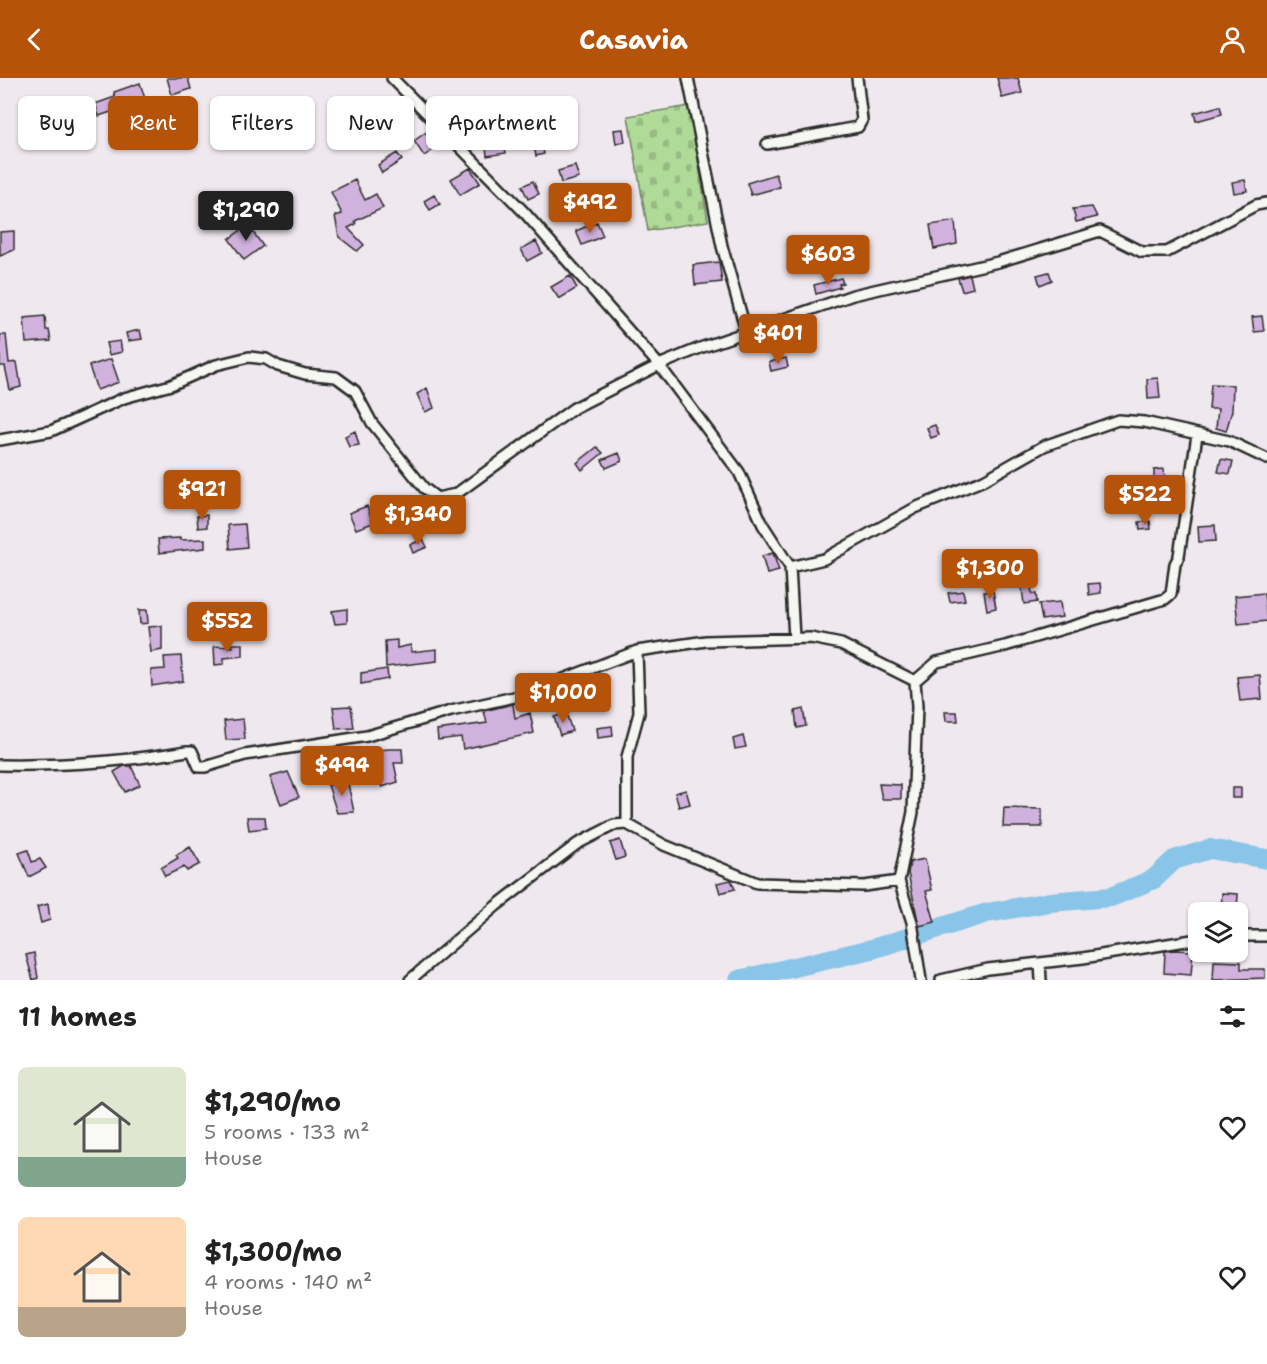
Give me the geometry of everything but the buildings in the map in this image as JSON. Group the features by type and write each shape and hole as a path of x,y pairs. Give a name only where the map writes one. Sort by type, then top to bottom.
{"street":[{"path":"392,78 524,212 659,365 739,472 763,525 790,567 794,638"},
{"path":"688,78 722,246 746,331"},
{"path":"767,144 858,127 862,120 857,78"},
{"path":"0,440 51,431 124,398 171,385 216,365 249,357 266,359 278,366 306,374 336,377 355,391 372,423 424,488 437,498 448,497 456,494 574,408 659,365 746,331 853,296 998,262 1100,231 1142,252 1167,252 1256,204 1267,203"},
{"path":"790,567 824,559 915,508 984,480 1044,446 1118,420 1144,422 1229,441 1267,459"},
{"path":"915,681 936,662 1005,646 1165,599 1171,594 1197,435"},
{"path":"0,765 53,766 121,762 192,751 199,767 205,767 245,755 367,736 451,711 519,696 637,651 706,641 811,638 841,644 915,681"},
{"path":"627,824 627,757 639,713 637,651"},
{"path":"915,681 917,707 913,812 899,881 912,922 921,978"},
{"path":"410,980 496,906 577,844 614,825 627,824 664,845 757,883 864,886 899,881"},
{"path":"1248,936 1267,936"},
{"path":"941,980 988,969 1188,941"},
{"path":"1040,963 1041,980"}],"green space":[{"path":"689,106 708,221 648,231 628,116"}],"waterway":[{"path":"739,980 872,949 987,913 1050,902 1111,897 1154,879 1174,860 1210,849 1267,859"}]}
